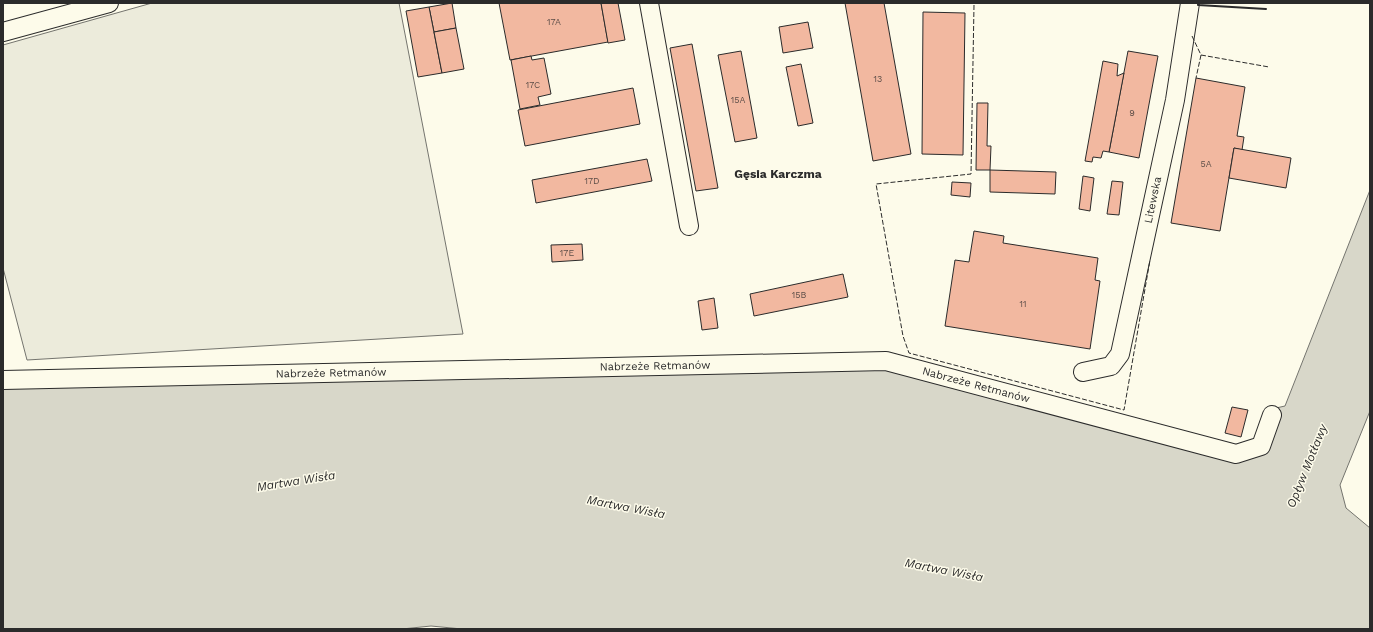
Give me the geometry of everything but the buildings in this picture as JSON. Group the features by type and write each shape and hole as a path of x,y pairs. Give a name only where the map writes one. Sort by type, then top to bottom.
{"street":[{"path":"3,32 77,7 109,3"},
{"path":"648,3 689,226"},
{"name":"Litewska","path":"1083,372 1111,366 1120,354 1175,100 1190,3"},
{"name":"Nabrzeże Retmanów","path":"3,380 886,361 1236,454 1260,446 1272,415"}],"shaded area":[{"path":"152,3 399,3 463,334 27,360 3,268 3,45"}],"water":[{"path":"1370,190 1370,411 1340,485 1346,508 1370,528 1370,629 462,629 431,626 402,629 3,629 3,384 886,363 1237,457 1264,448 1276,408 1285,406"}],"fence":[{"path":"974,5 971,174 876,184 903,336 909,353 1124,410 1150,260"},
{"path":"1192,36 1201,55 1196,78"},
{"path":"1201,55 1269,67"}],"wall":[{"path":"1198,3 1198,5 1266,9"}],"district":[{"name":"Gęsia Karczma","path":"778,174"}],"water label":[{"name":"Opływ Motławy","path":"1307,466"},
{"name":"Martwa Wisła","path":"296,481"},
{"name":"Martwa Wisła","path":"626,507"},
{"name":"Martwa Wisła","path":"944,570"}]}
